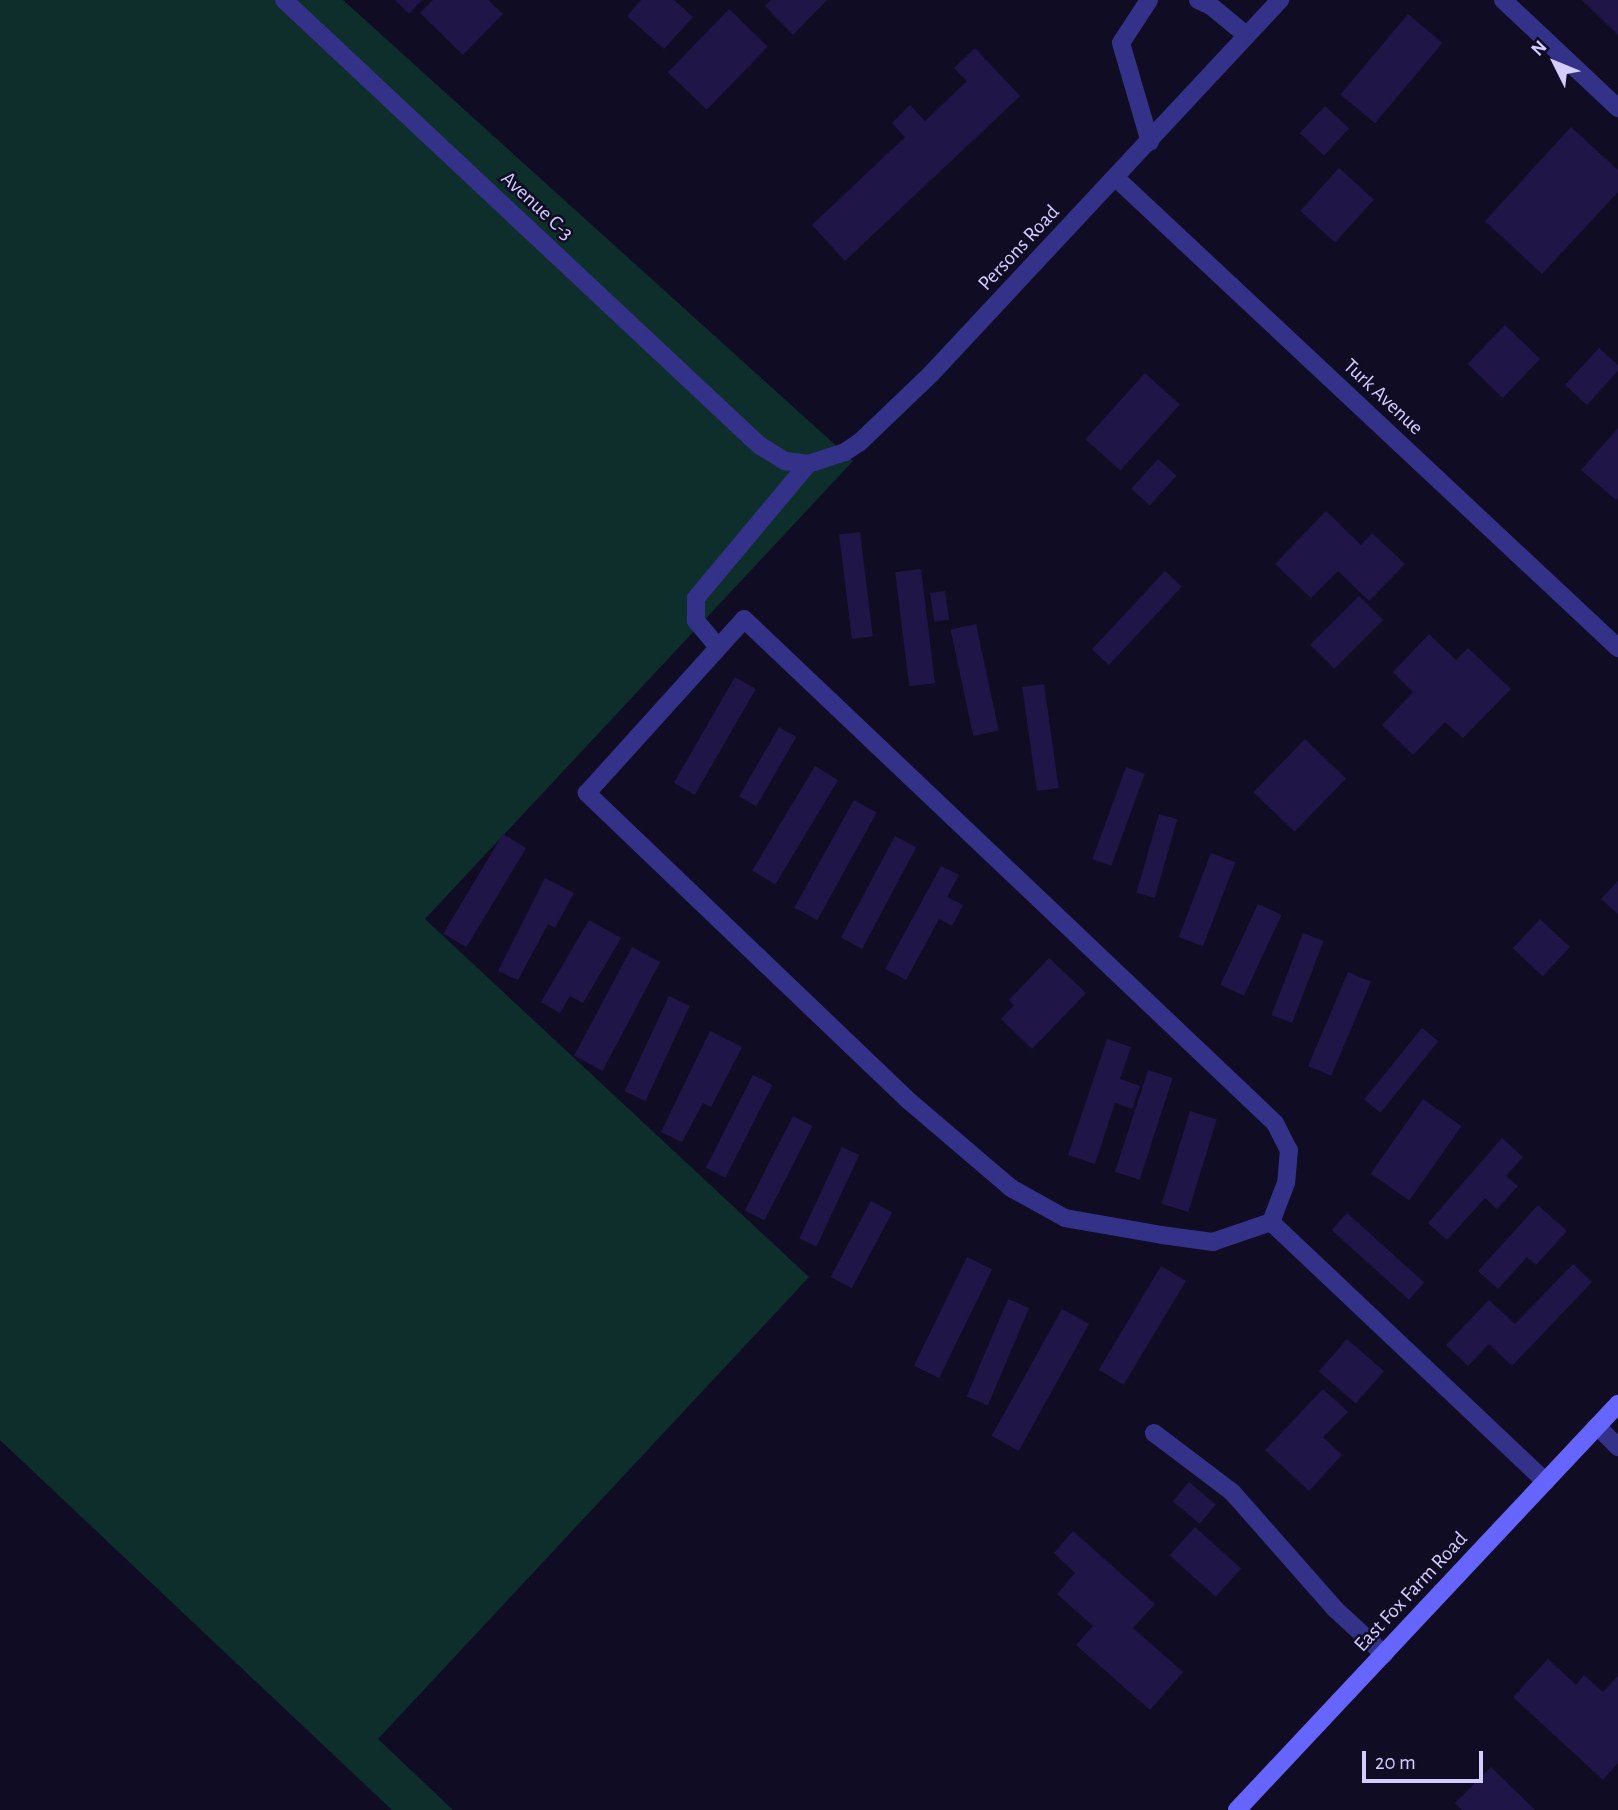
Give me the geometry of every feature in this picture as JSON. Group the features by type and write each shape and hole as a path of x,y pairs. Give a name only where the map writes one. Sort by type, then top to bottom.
{"main road":[{"name":"East Fox Farm Road","path":"1237,1810 1618,1404"}],"street":[{"name":"Avenue C-3","path":"284,0 760,445 785,461 808,464"},
{"path":"1149,0 1121,43 1150,142"},
{"path":"1198,0 1211,6 1246,35"},
{"name":"Persons Road","path":"808,464 845,452 860,442 931,374 1280,0"},
{"path":"1503,0 1618,108"},
{"name":"Turk Avenue","path":"1116,178 1618,648"},
{"path":"718,647 696,621 696,598 808,464"},
{"path":"744,619 1275,1123 1289,1150 1286,1182 1271,1222 1213,1242 1162,1236 1065,1219 1011,1188 909,1101 587,793 744,619"},
{"path":"1271,1222 1546,1482"},
{"path":"1597,1426 1618,1447"},
{"path":"1153,1433 1232,1492 1335,1609 1384,1654"}],"green space":[{"path":"0,0 343,0 853,461 425,919 809,1277 378,1739 453,1810 392,1810 0,1440"}],"building":[{"path":"395,0 422,0 409,14"},
{"path":"433,0 488,0 503,14 463,55 420,13"},
{"path":"641,0 674,0 693,17 664,49 627,16"},
{"path":"771,0 827,0 793,35 765,6"},
{"path":"1582,0 1618,0 1618,35"},
{"path":"729,9 768,47 707,110 668,72"},
{"path":"1408,14 1442,43 1375,123 1341,94"},
{"path":"975,48 1020,96 845,261 812,225 905,137 892,123 910,105 925,121 967,81 954,68"},
{"path":"1325,106 1349,129 1324,156 1300,133"},
{"path":"1571,127 1618,170 1618,192 1542,274 1485,221"},
{"path":"1339,168 1374,199 1335,243 1300,211"},
{"path":"1505,325 1540,359 1503,398 1467,364"},
{"path":"1599,348 1618,365 1618,371 1587,405 1565,385"},
{"path":"1145,373 1180,404 1120,471 1085,439"},
{"path":"1618,428 1618,498 1616,500 1581,470"},
{"path":"1158,459 1177,476 1150,505 1131,489"},
{"path":"1326,511 1361,545 1372,533 1405,564 1369,601 1338,571 1311,598 1275,564"},
{"path":"860,532 873,636 852,639 839,535"},
{"path":"921,569 935,683 909,686 895,572"},
{"path":"1165,571 1182,587 1109,665 1092,649"},
{"path":"945,591 949,620 934,622 930,593"},
{"path":"1359,596 1383,620 1334,669 1310,645"},
{"path":"976,624 999,731 973,736 951,629"},
{"path":"1429,634 1456,660 1468,648 1511,689 1463,738 1445,722 1413,755 1382,725 1413,692 1393,672"},
{"path":"735,677 756,689 695,795 674,783"},
{"path":"1044,684 1059,788 1037,791 1022,687"},
{"path":"779,727 796,737 756,806 739,796"},
{"path":"1305,739 1346,779 1295,832 1254,792"},
{"path":"815,766 838,780 775,884 752,871"},
{"path":"1126,767 1145,774 1111,866 1092,859"},
{"path":"854,800 877,813 817,920 794,908"},
{"path":"1159,814 1177,819 1155,898 1136,893"},
{"path":"503,834 526,848 466,947 443,933"},
{"path":"895,836 916,847 862,949 841,938"},
{"path":"1211,853 1235,862 1203,946 1179,937"},
{"path":"941,866 959,875 947,897 963,905 952,926 939,919 906,980 885,969"},
{"path":"545,878 574,893 555,928 548,924 518,980 498,971"},
{"path":"1618,881 1618,914 1601,899"},
{"path":"1258,904 1282,915 1244,996 1220,985"},
{"path":"1540,919 1570,947 1543,976 1513,948"},
{"path":"589,920 621,938 583,1003 570,996 560,1013 541,1002"},
{"path":"1303,933 1324,941 1292,1023 1271,1015"},
{"path":"632,947 660,962 603,1071 574,1056"},
{"path":"1049,958 1086,993 1032,1049 1001,1019 1014,1005 1009,1000"},
{"path":"1348,972 1371,982 1331,1076 1308,1066"},
{"path":"669,996 690,1006 645,1101 625,1091"},
{"path":"1422,1028 1438,1041 1380,1113 1364,1099"},
{"path":"710,1031 742,1047 711,1107 703,1103 682,1142 661,1132"},
{"path":"1107,1039 1131,1047 1120,1079 1140,1086 1132,1109 1115,1103 1095,1164 1068,1155"},
{"path":"1148,1070 1173,1078 1140,1180 1115,1172"},
{"path":"753,1075 773,1085 725,1178 706,1168"},
{"path":"1423,1099 1462,1126 1409,1201 1371,1174"},
{"path":"1190,1111 1217,1119 1188,1212 1162,1204"},
{"path":"793,1116 813,1126 764,1220 745,1210"},
{"path":"1502,1138 1523,1157 1506,1176 1518,1186 1497,1209 1485,1198 1447,1240 1428,1223"},
{"path":"842,1147 859,1155 817,1247 799,1239"},
{"path":"871,1201 892,1212 852,1288 831,1277"},
{"path":"1538,1205 1567,1231 1536,1265 1527,1257 1498,1289 1478,1271"},
{"path":"1347,1213 1424,1283 1409,1300 1332,1230"},
{"path":"967,1257 992,1269 939,1378 914,1366"},
{"path":"1573,1264 1592,1282 1512,1366 1489,1344 1468,1366 1446,1345 1489,1300 1515,1324"},
{"path":"1161,1266 1186,1281 1124,1385 1099,1370"},
{"path":"1008,1299 1029,1308 988,1406 967,1397"},
{"path":"1062,1309 1089,1324 1019,1451 992,1436"},
{"path":"1347,1339 1384,1371 1356,1404 1319,1371"},
{"path":"1323,1389 1348,1412 1323,1437 1342,1455 1309,1491 1265,1450"},
{"path":"1189,1482 1216,1504 1200,1524 1173,1501"},
{"path":"1195,1527 1241,1568 1216,1597 1170,1555"},
{"path":"1073,1531 1155,1604 1133,1628 1183,1672 1150,1710 1076,1645 1093,1626 1057,1594 1075,1573 1054,1553"},
{"path":"1548,1659 1576,1685 1584,1675 1603,1692 1618,1676 1618,1763 1603,1780 1513,1697"},
{"path":"1491,1767 1535,1810 1462,1810 1455,1803"}]}
